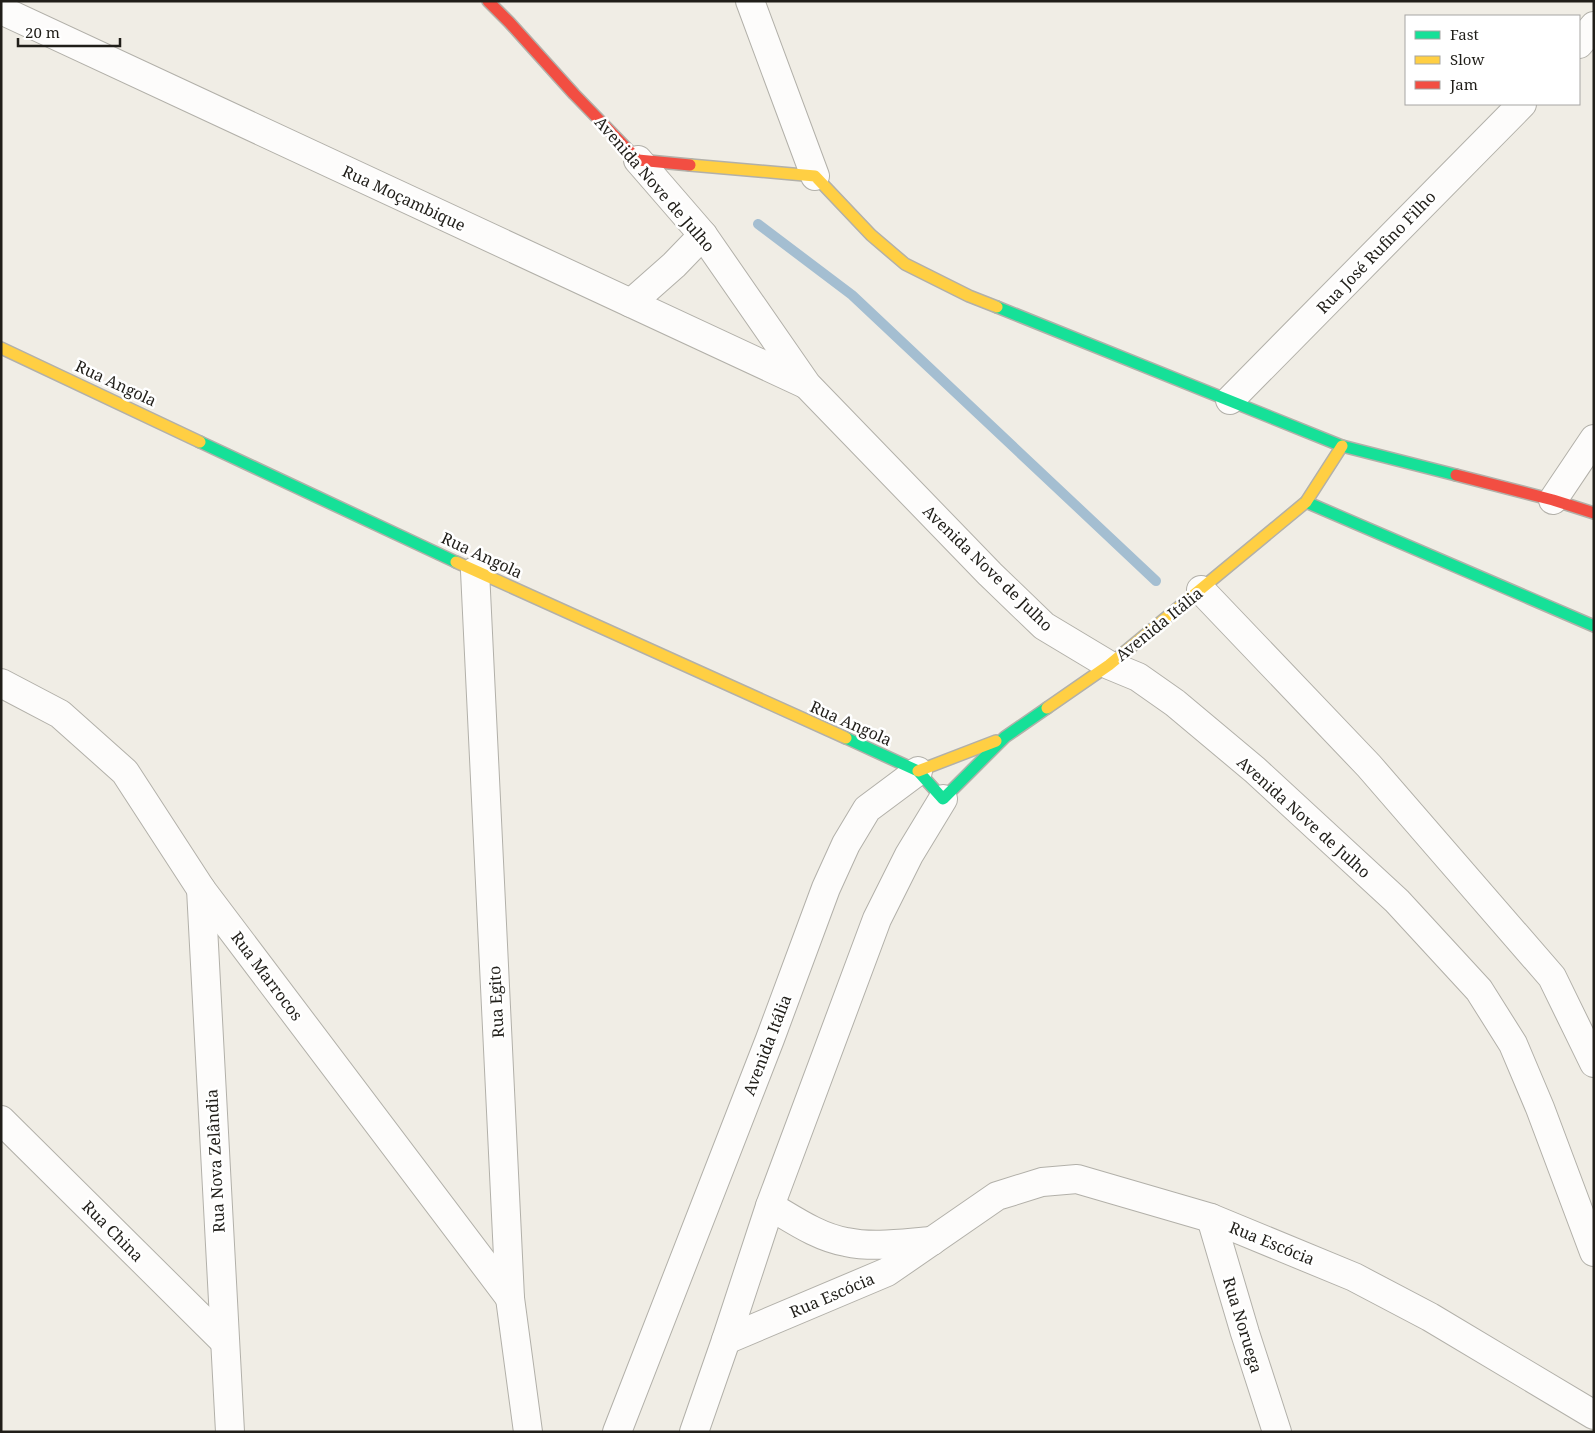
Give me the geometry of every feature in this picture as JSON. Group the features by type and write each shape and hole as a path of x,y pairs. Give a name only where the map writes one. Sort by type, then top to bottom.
{"main road":[{"name":"Avenida Nove de Julho","path":"488,1 638,160"},
{"path":"638,160 815,176 871,235 905,264 969,296 1342,446 1553,500 1594,513"},
{"name":"Rua Angola","path":"1,348 475,570 918,772 943,799"},
{"name":"Avenida Itália","path":"943,799 1005,737 1109,666 1306,502 1342,446"},
{"path":"1306,502 1594,626"},
{"name":"Avenida Itália","path":"918,772 1005,737"}],"street":[{"path":"750,1 815,176"},
{"name":"Rua Moçambique","path":"1,10 807,385"},
{"path":"1580,43 1594,26"},
{"name":"Rua José Rufino Filho","path":"1230,400 1521,105"},
{"name":"Avenida Nove de Julho","path":"638,160 703,235 807,385 990,574 1044,626 1109,666 1138,677 1175,703 1255,770 1397,902 1479,990 1512,1044 1540,1108 1594,1252"},
{"path":"631,303 674,265 703,235"},
{"path":"1553,500 1594,440"},
{"name":"Rua Egito","path":"475,570 510,1298 528,1432"},
{"path":"1201,590 1369,766 1552,977 1594,1063"},
{"name":"Rua Marrocos","path":"1,683 60,714 126,772 202,889 510,1298"},
{"name":"Avenida Itália","path":"617,1432 826,888 846,844 867,809 918,772"},
{"name":"Avenida Itália","path":"694,1432 770,1206 877,919 909,855 943,799"},
{"name":"Rua Nova Zelândia","path":"202,889 230,1432"},
{"name":"Rua China","path":"1,1120 224,1341"},
{"name":"Rua Escócia","path":"726,1340 887,1272 997,1196 1042,1182 1077,1179 1211,1218 1354,1277 1430,1317 1594,1415"},
{"name":"Rua Escócia","path":"770,1206 808,1229 846,1242 872,1245 933,1241"},
{"name":"Rua Noruega","path":"1211,1218 1245,1334 1277,1432"}],"waterway":[{"path":"758,224 852,295 1156,581"}],"traffic: fast":[{"path":"997,307 1342,446 1456,475"},
{"path":"200,442 456,562"},
{"path":"1306,502 1594,626"},
{"path":"846,738 918,771 943,799 1005,737 1047,708"}],"traffic: slow":[{"path":"690,165 815,176 871,235 905,264 969,296 997,307"},
{"path":"1,348 200,442"},
{"path":"1047,708 1109,665 1306,502 1342,446"},
{"path":"456,562 846,738"},
{"path":"918,771 996,741"}],"traffic: jam":[{"path":"488,1 638,160 690,165"},
{"path":"1456,475 1553,500 1594,513"}]}
